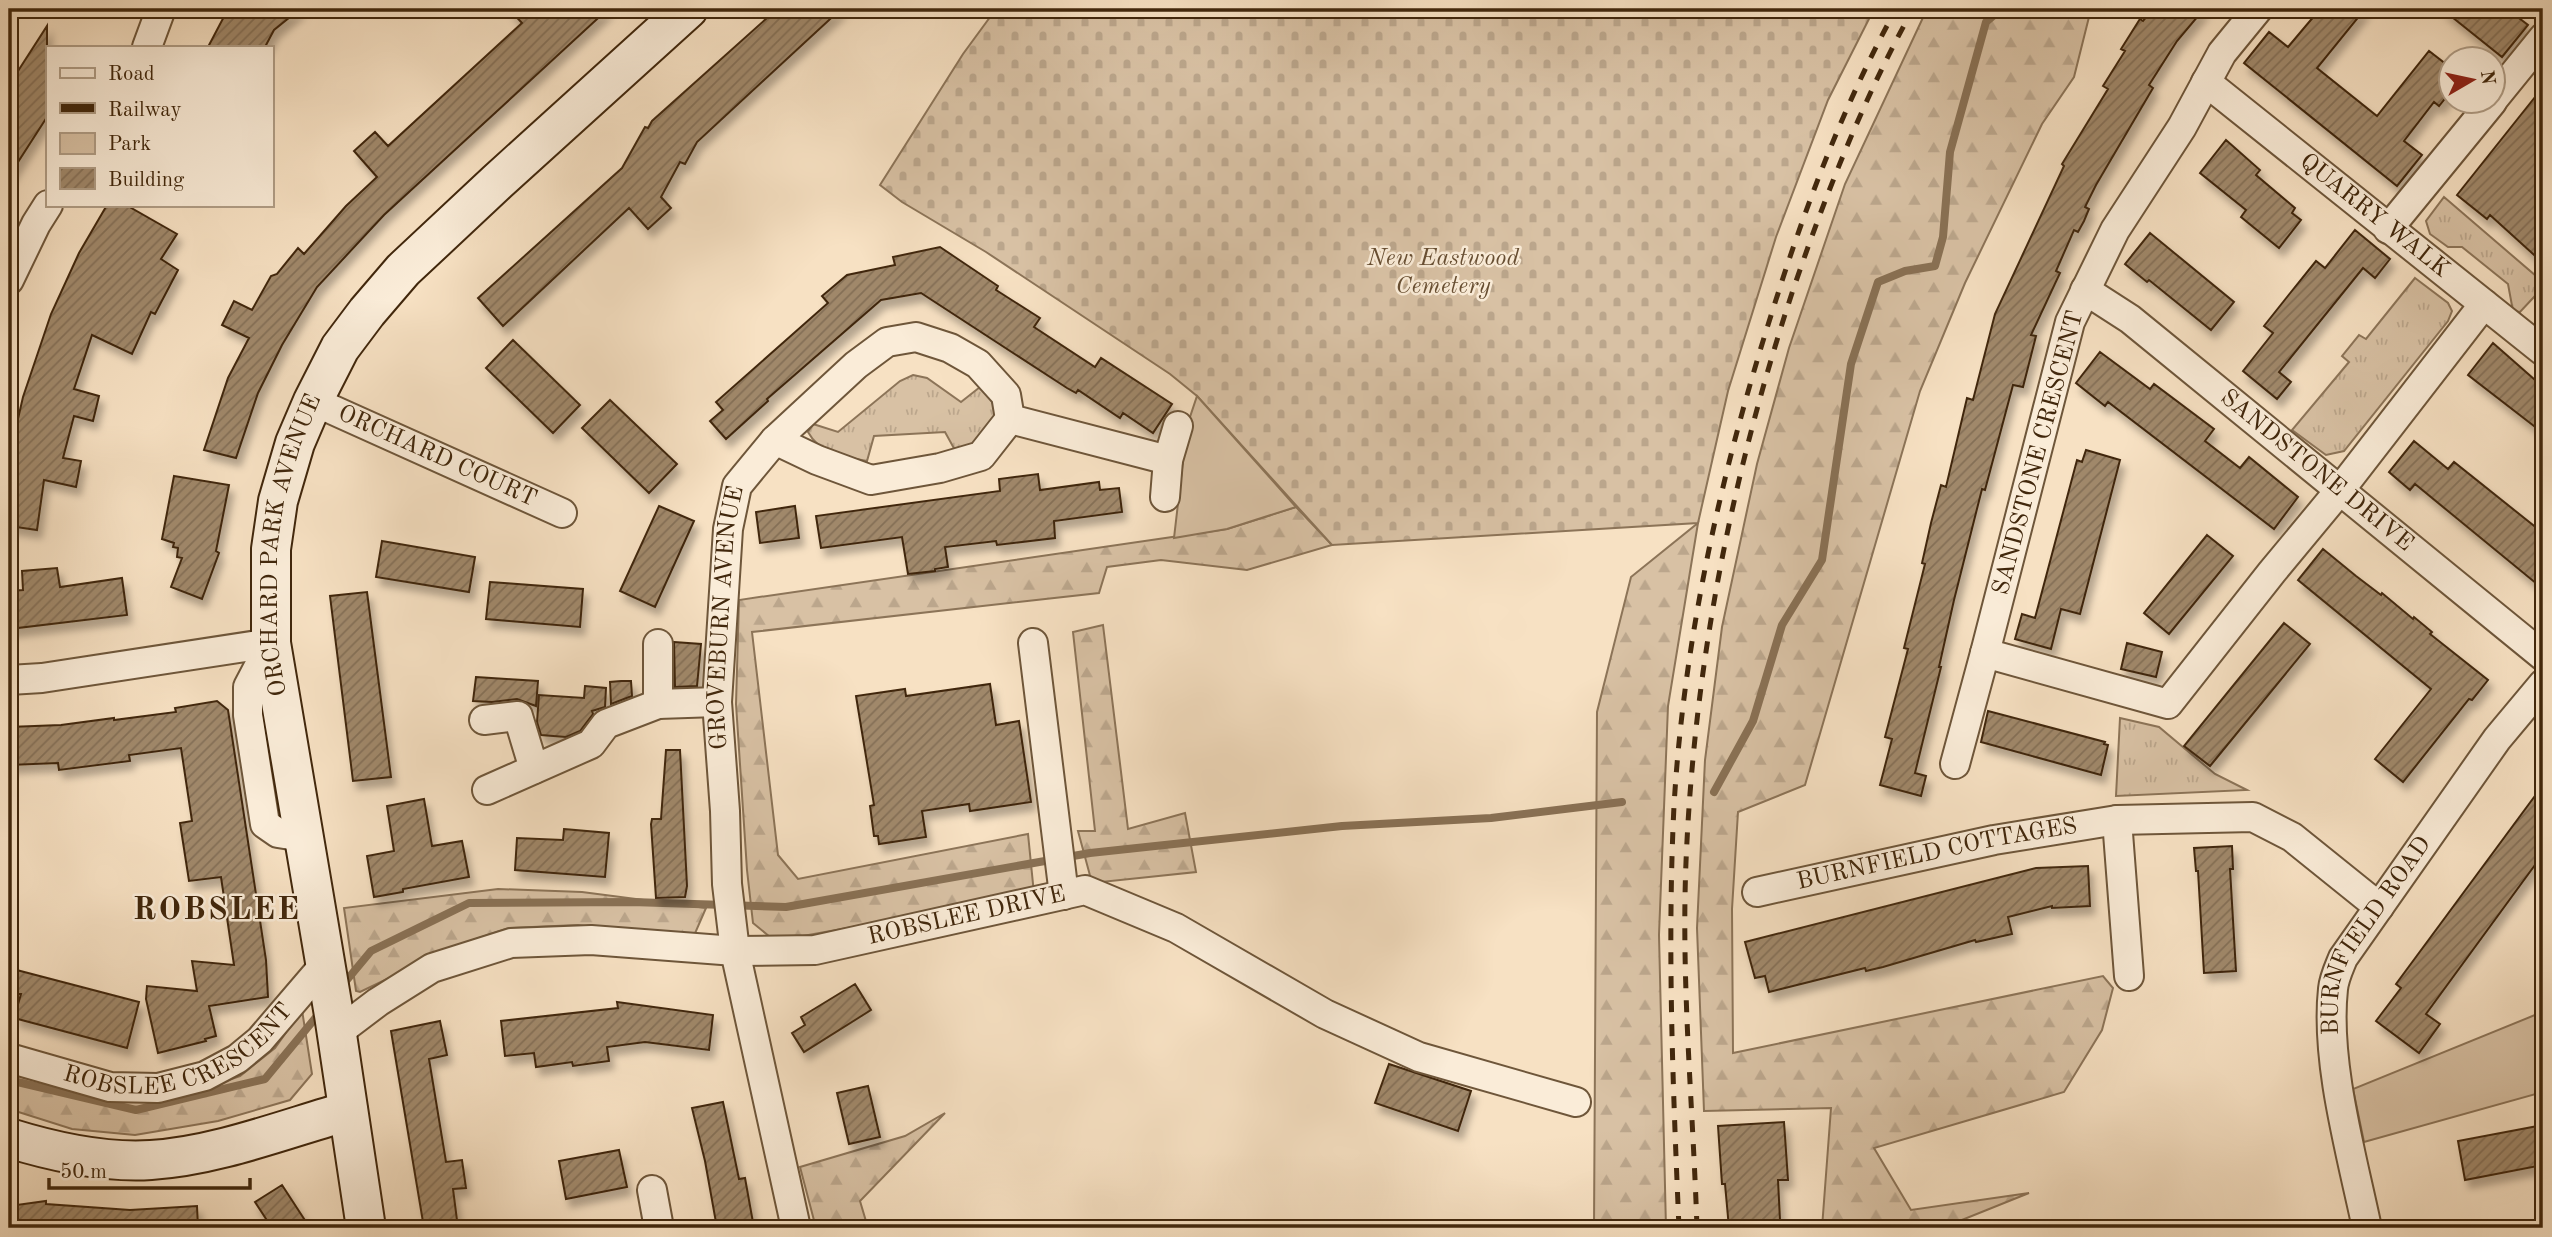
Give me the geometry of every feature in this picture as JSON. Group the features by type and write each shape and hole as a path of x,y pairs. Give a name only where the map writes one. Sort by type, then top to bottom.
{"street":[{"path":"147,46 161,9"},
{"name":"ORCHARD PARK AVENUE","path":"366,1228 331,999 271,643 271,549 278,501 295,443 340,348 403,270 688,9"},
{"name":"SANDSTONE CRESCENT","path":"1955,764 2070,322 2115,230 2182,127 2222,53 2258,9"},
{"path":"2506,84 2543,38"},
{"name":"QUARRY WALK","path":"2206,82 2543,351"},
{"path":"2388,229 2480,116"},
{"path":"9,280 47,206"},
{"name":"SANDSTONE DRIVE","path":"2085,290 2130,319 2543,656"},
{"path":"1985,653 2168,704 2340,490 2484,304"},
{"name":"GROVEBURN AVENUE","path":"796,1228 735,951 727,884 717,702 728,528 737,486 775,440 856,365 887,342 916,337 950,348 978,364 1006,395 1010,419"},
{"name":"ORCHARD COURT","path":"313,401 562,512"},
{"path":"775,440 817,460 871,480 940,468 981,456 1010,419 1168,460"},
{"path":"1165,497 1168,460 1178,426"},
{"path":"9,680 42,678 271,643"},
{"path":"1033,643 1064,895"},
{"path":"658,644 658,704"},
{"name":"BURNFIELD ROAD","path":"2367,1228 2330,1033 2333,985 2343,958 2378,907 2497,739 2543,684"},
{"path":"487,790 591,744 606,724 658,704 717,702"},
{"path":"484,720 518,716 534,769"},
{"name":"BURNFIELD COTTAGES","path":"1757,892 1994,840 2117,820 2253,817 2292,837 2378,907"},
{"path":"2117,820 2129,976"},
{"name":"ROBSLEE DRIVE","path":"331,999 378,1002 432,968 511,943 591,940 735,951 815,950 1085,890 1176,928 1325,1014 1419,1057 1576,1101"},
{"name":"ROBSLEE CRESCENT","path":"9,1058 110,1087 158,1088 205,1076 237,1059 260,1040 331,999"},
{"path":"9,1139 63,1153 104,1159 151,1160 204,1152 348,1111"},
{"path":"652,1190 659,1228"}],"green space":[{"name":"New Eastwood Cemetery","path":"996,9 1874,9 1828,100 1776,237 1728,391 1698,523 1332,545 1197,396 1170,374 986,252 902,202 880,185 963,54"},
{"path":"1927,9 2091,9 2074,77 2042,124 1965,283 1920,391 1805,785 1738,812 1732,909 1733,1053 2103,976 2113,988 2102,1030 2064,1092 1874,1148 1911,1210 2029,1193 1942,1228 1822,1228 1831,1108 1704,1111 1697,928 1705,760 1722,627 1757,464 1789,348 1845,184"},
{"path":"2444,197 2543,282 2543,305 2534,297 2520,312 2513,311 2508,284 2462,247 2448,247 2430,234 2426,221"},
{"path":"2415,278 2448,303 2452,311 2448,321 2344,451 2326,455 2292,430 2349,362 2342,356 2359,335 2366,339"},
{"path":"913,375 927,378 961,402 980,387 990,397 998,416 986,440 956,452 945,432 874,436 867,461 826,450 808,432 813,424 838,432 900,381"},
{"path":"1197,396 1296,507 1227,529 1174,538 1187,426"},
{"path":"1296,507 1332,545 1247,570 1161,560 1107,567 1099,593 752,632 778,855 798,879 1028,834 1034,894 803,936 770,937 753,923 736,704 739,600 1227,529"},
{"path":"1698,523 1668,706 1659,935 1666,1228 1594,1228 1597,712 1631,577"},
{"path":"1103,625 1128,829 1185,813 1196,872 1092,883 1078,831 1095,831 1073,632"},
{"path":"2120,718 2159,727 2215,774 2247,790 2116,796"},
{"path":"498,889 582,892 706,908 693,938 680,941 578,925 509,928 458,945 360,992 356,991 344,908"},
{"path":"2543,1005 2543,1092 2364,1142 2353,1089 2535,1015"},
{"path":"302,1010 312,1074 290,1100 218,1121 135,1135 72,1129 9,1109 9,1071 194,1092 240,1076 275,1048"},
{"path":"945,1113 860,1201 868,1228 816,1228 800,1167 905,1136"}],"building":[{"path":"228,9 300,9 274,30 266,46 209,46"},
{"path":"509,9 608,9 384,215 317,287 282,345 258,393 236,458 204,450 228,378 249,338 222,325 234,301 252,310 271,276 277,274 298,248 304,254 346,206 377,177 354,151 375,132 388,146 522,23"},
{"path":"777,9 841,9 697,142 685,164 680,162 661,197 671,208 648,229 629,208 503,326 478,298 622,168 645,127 648,128 652,121"},
{"path":"2153,9 2204,9 2177,41 2149,85 2153,88 2096,185 2085,207 2089,209 2084,221 2078,232 2074,230 2056,271 2060,273 2031,335 2036,336 2023,387 2013,385 1985,490 1982,489 1915,773 1926,776 1921,796 1880,785 1892,739 1885,737 1908,649 1904,648 1925,564 1922,563 1931,523 1941,485 1946,487 1967,398 1973,400 1995,314 2064,166 2062,164 2108,89 2103,86 2125,51 2121,49 2140,19 2143,21"},
{"path":"2320,9 2365,9 2317,68 2377,116 2429,51 2436,56 2436,104 2434,102 2404,141 2422,155 2397,186 2244,63 2269,32 2288,47"},
{"path":"2442,9 2507,9 2528,25 2506,52 2506,46 2488,46"},
{"path":"47,26 46,119 9,176 9,85"},
{"path":"2543,87 2543,263 2490,215 2487,219 2457,195"},
{"path":"2226,140 2260,170 2256,175 2295,208 2292,213 2301,220 2279,248 2241,217 2246,210 2200,173"},
{"path":"106,206 128,206 177,234 161,259 178,270 155,314 151,312 132,354 92,335 74,389 99,396 93,421 74,416 63,458 81,461 76,487 44,480 37,530 9,526 9,458 23,397 51,314 79,253"},
{"path":"2355,230 2390,259 2375,278 2363,268 2279,372 2291,382 2277,399 2243,371 2273,333 2264,326 2291,292 2316,261 2325,268"},
{"path":"2150,233 2234,302 2211,330 2125,264"},
{"path":"940,247 998,286 996,290 1040,318 1034,327 1095,367 1101,358 1172,404 1153,433 1123,413 1120,418 1078,390 1076,393 1067,388 921,293 881,300 767,399 768,401 726,439 710,421 723,410 716,402 828,303 822,296 847,275 895,265 893,257"},
{"path":"513,340 580,405 553,433 486,368"},
{"path":"2493,343 2543,387 2543,433 2468,375"},
{"path":"2100,352 2150,389 2154,384 2214,429 2205,441 2240,468 2249,457 2298,497 2274,529 2108,402 2105,406 2076,383"},
{"path":"610,400 677,464 649,493 582,428"},
{"path":"2414,441 2448,469 2454,462 2543,533 2543,589 2415,484 2410,490 2389,472"},
{"path":"2086,450 2120,460 2080,614 2061,609 2051,649 2015,639 2022,614 2035,618 2077,460 2082,462"},
{"path":"1038,474 1040,490 1099,482 1100,490 1119,488 1122,512 1054,521 1055,538 997,545 996,541 945,547 948,567 935,571 908,574 902,537 821,548 816,516 1000,491 999,479"},
{"path":"174,476 229,485 216,551 219,553 202,599 171,587 182,558 177,557 178,548 173,547 174,543 162,539"},
{"path":"659,506 694,521 655,607 620,591"},
{"path":"795,506 799,538 760,543 756,512"},
{"path":"2207,535 2233,556 2169,634 2144,613"},
{"path":"382,541 475,557 469,592 376,577"},
{"path":"2323,549 2413,619 2414,617 2432,632 2430,634 2488,680 2472,700 2469,699 2403,782 2375,759 2431,689 2298,580"},
{"path":"57,568 60,587 122,578 127,615 9,629 9,591 23,590 22,571"},
{"path":"490,582 583,589 580,627 486,619"},
{"path":"367,592 391,777 353,781 330,596"},
{"path":"2284,623 2310,644 2210,766 2184,746"},
{"path":"674,642 701,644 697,686 675,687"},
{"path":"2127,643 2162,652 2156,677 2121,669"},
{"path":"476,677 538,681 536,706 517,699 473,701"},
{"path":"631,681 632,696 611,704 610,682"},
{"path":"990,684 996,725 1019,721 1031,802 970,811 969,804 922,811 926,837 879,844 878,836 874,836 870,806 874,805 856,696 905,689 906,696"},
{"path":"585,686 606,688 605,707 592,711 593,714 580,731 566,737 541,735 537,722 539,695 584,698"},
{"path":"217,701 228,710 266,960 268,997 209,1006 216,1036 158,1053 146,999 147,986 197,991 192,961 234,965 221,877 189,881 180,823 192,821 181,748 129,755 130,761 59,770 58,763 9,765 9,727 114,720 176,712 175,708"},
{"path":"1988,711 2105,742 2104,744 2108,745 2101,775 1981,742"},
{"path":"666,750 680,750 687,886 685,897 656,898 651,824 652,819 661,819"},
{"path":"2543,785 2543,854 2426,1014 2440,1024 2419,1053 2376,1021 2401,988 2396,984"},
{"path":"424,799 432,846 462,841 469,877 374,897 367,856 394,851 387,806"},
{"path":"564,829 609,833 605,877 515,870 517,838 563,840"},
{"path":"2232,846 2233,869 2230,869 2236,971 2204,973 2198,871 2194,848"},
{"path":"2088,866 2090,906 2052,906 2008,917 2012,934 1976,942 1975,940 1883,967 1866,971 1865,968 1769,992 1765,976 1755,978 1745,942 2036,868"},
{"path":"9,968 139,1002 127,1048 14,1018 21,994 9,994"},
{"path":"855,984 871,1010 804,1052 792,1033 805,1025 801,1017"},
{"path":"617,1002 713,1015 709,1050 645,1042 607,1047 609,1061 573,1066 572,1062 536,1067 534,1053 505,1056 501,1021 618,1008"},
{"path":"440,1021 447,1055 429,1059 446,1162 462,1160 466,1188 453,1189 458,1228 424,1228 391,1031"},
{"path":"1389,1064 1471,1091 1458,1131 1375,1103"},
{"path":"868,1086 880,1137 849,1144 837,1093"},
{"path":"723,1102 739,1179 745,1178 754,1228 717,1228 692,1108"},
{"path":"1784,1122 1788,1180 1778,1180 1780,1220 1775,1220 1776,1228 1729,1228 1725,1184 1722,1184 1718,1126"},
{"path":"2543,1125 2543,1165 2465,1180 2458,1141"},
{"path":"619,1150 627,1187 566,1199 559,1161"},
{"path":"282,1185 310,1228 272,1228 255,1202"},
{"path":"46,1201 46,1204 130,1210 197,1206 198,1228 9,1228 9,1206"}],"waterway":[{"path":"1714,792 1753,721 1782,625 1822,560 1851,364 1878,282 1905,271 1935,266 1943,237 1950,152 1986,22 2001,9"},
{"path":"341,987 371,951 469,903 632,902 786,907 1090,853 1342,826 1491,818 1622,802"},
{"path":"9,1080 136,1110 265,1079 322,1010"}],"railway":[{"path":"1679,1228 1672,1017 1672,859 1679,742 1696,616 1738,429 1786,268 1843,117 1896,9"},
{"path":"1697,1228 1686,999 1686,862 1697,717 1719,574 1751,433 1792,293 1846,148 1913,9"}],"district":[{"name":"ROBSLEE","path":"217,911"}]}
